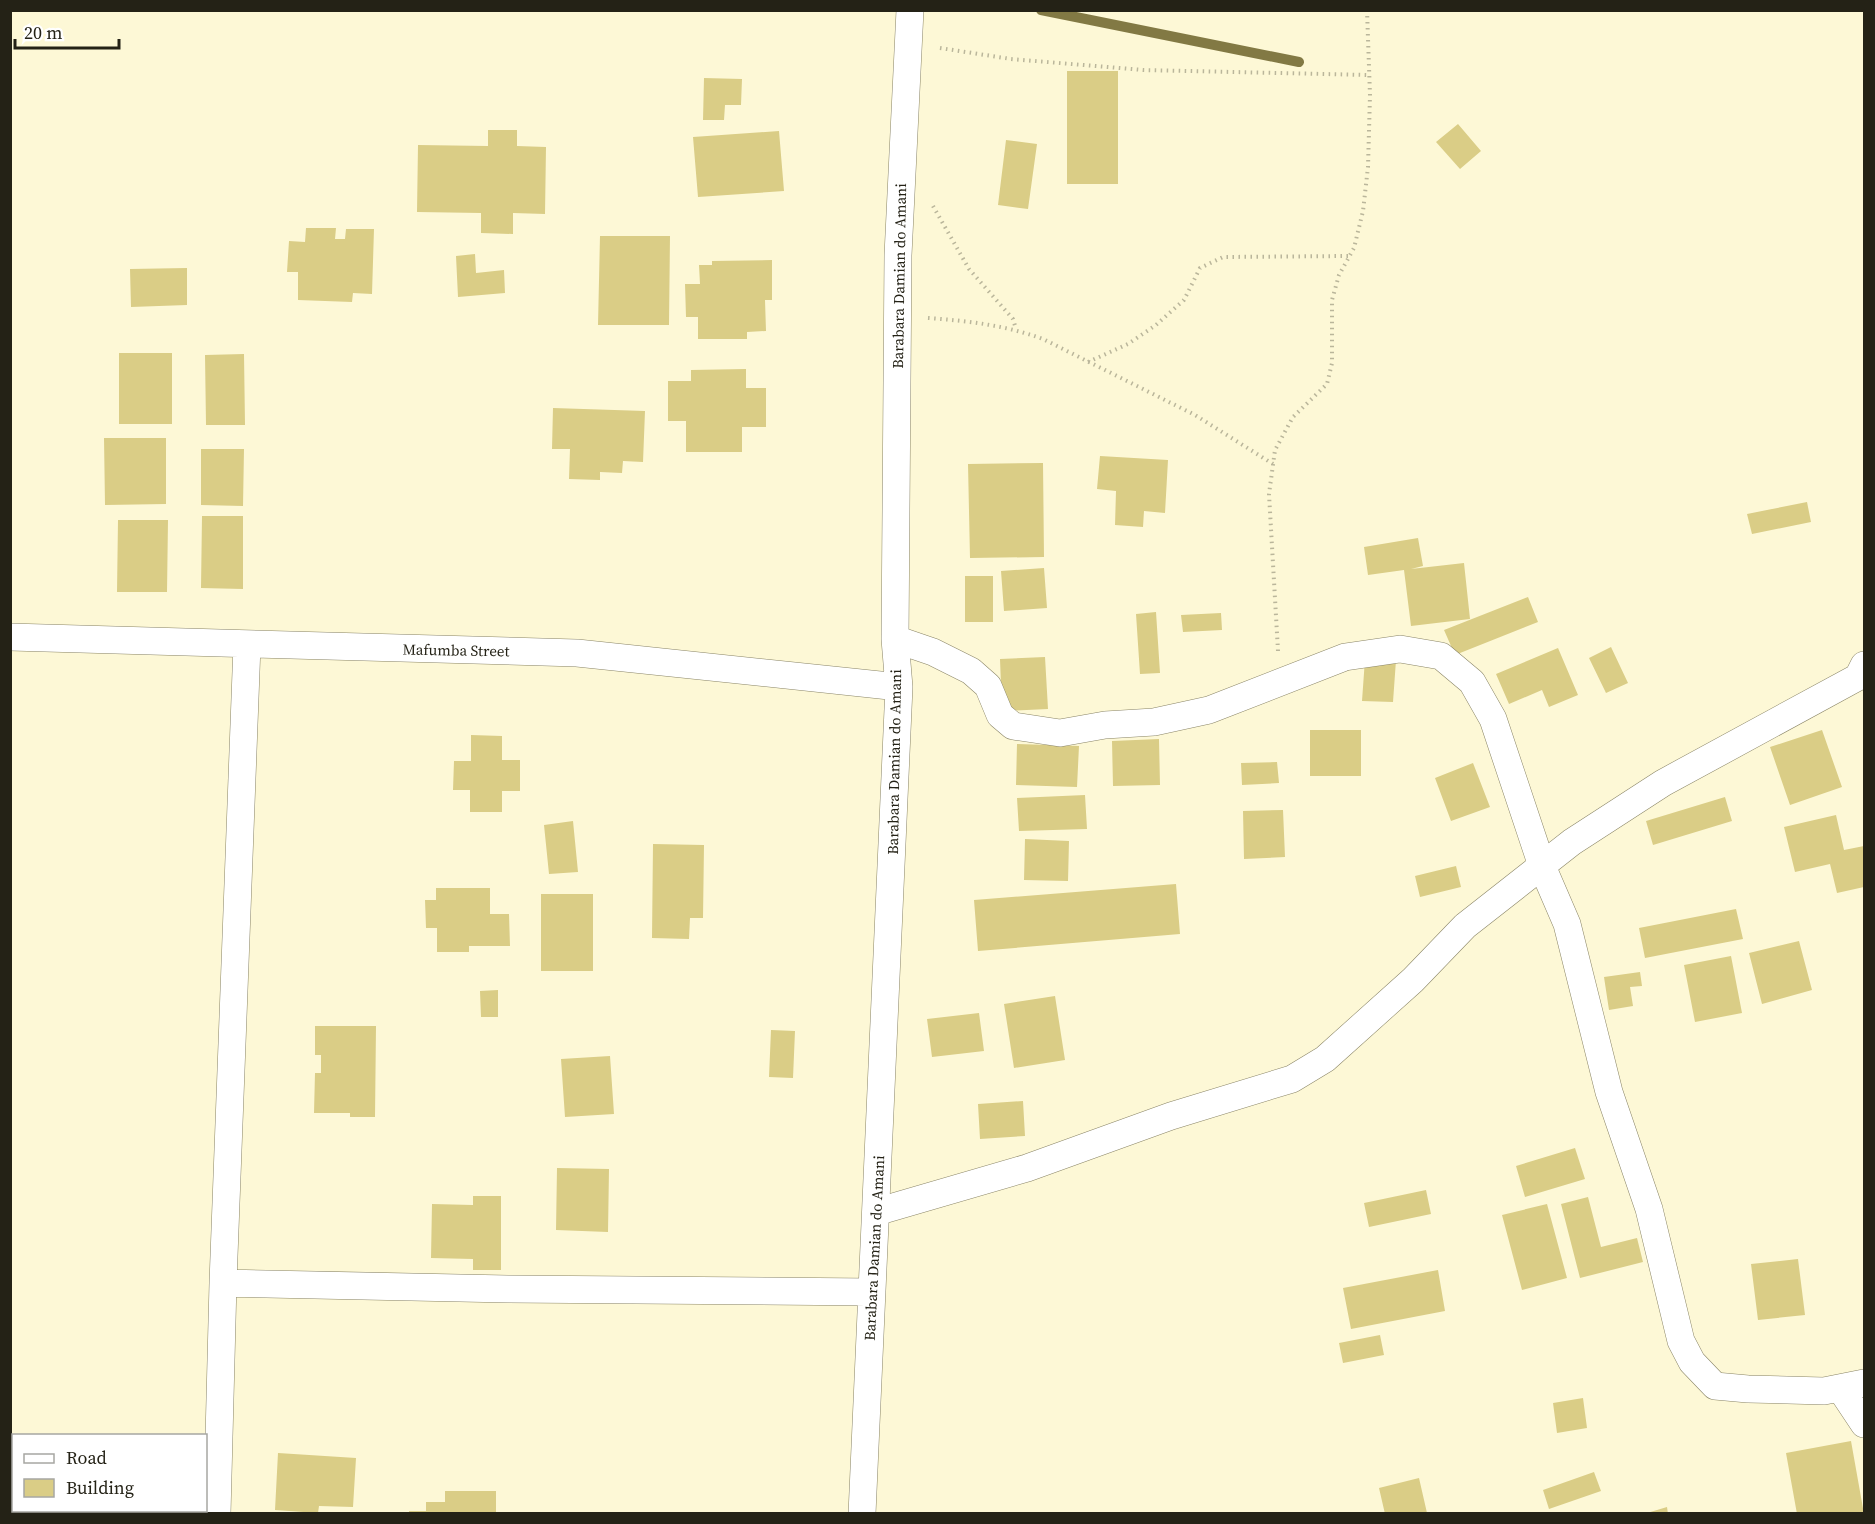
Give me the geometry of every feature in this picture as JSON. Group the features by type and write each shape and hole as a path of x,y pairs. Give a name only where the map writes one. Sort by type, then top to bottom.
{"street":[{"name":"Barabara Damian do Amani","path":"862,1514 899,687 895,639 898,255 910,10"},
{"name":"Mafumba Street","path":"10,637 577,653 899,687"},
{"path":"895,639 933,652 971,671 988,686 1000,715 1013,726 1060,733 1105,724 1154,722 1209,710 1345,657 1400,649 1441,657 1472,682 1493,719 1542,866 1567,924 1610,1092 1649,1209 1681,1341 1692,1362 1715,1386 1824,1391 1852,1386 1864,1424"},
{"path":"217,1514 223,1283 248,645"},
{"path":"876,1212 1026,1168 1171,1116 1292,1078 1325,1059 1413,980 1465,926 1572,842 1663,783 1862,679"},
{"path":"223,1283 508,1289 872,1292"}],"path":[{"path":"1280,682 1269,494 1275,450 1293,417 1327,384 1332,363 1332,300 1339,275 1354,248 1363,211 1368,167 1370,75 1367,10"},
{"path":"908,44 1011,59 1143,70 1370,75"},
{"path":"927,196 969,269 1013,319 1016,329"},
{"path":"1087,362 1128,344 1156,325 1184,300 1200,268 1222,257 1349,256"},
{"path":"897,317 972,321 1016,329 1042,339 1195,415 1273,464"}],"building":[{"path":"1067,71 1118,71 1118,184 1067,184"},
{"path":"704,78 742,79 741,105 725,105 724,120 703,120"},
{"path":"1458,124 1481,151 1460,169 1436,142"},
{"path":"488,130 517,130 517,146 546,147 545,214 513,213 513,234 481,233 481,213 417,212 418,145 488,146"},
{"path":"779,131 784,191 698,197 693,137"},
{"path":"1006,140 1037,144 1028,209 998,205"},
{"path":"306,228 336,228 335,239 345,239 346,229 374,229 372,294 353,293 352,302 298,300 298,272 287,272 289,241 305,242"},
{"path":"600,236 670,236 669,325 598,325"},
{"path":"475,254 476,273 504,270 505,293 458,297 456,256"},
{"path":"772,260 772,300 765,300 766,331 747,332 747,339 698,339 698,317 686,317 685,284 700,284 699,265 712,265 712,261"},
{"path":"187,268 187,305 131,307 130,269"},
{"path":"119,353 172,353 172,424 119,424"},
{"path":"244,354 245,425 206,425 205,355"},
{"path":"746,369 746,388 766,388 766,427 742,427 742,452 686,452 686,421 668,421 668,381 691,381 691,370"},
{"path":"553,408 645,411 643,462 623,461 622,473 600,472 600,480 569,479 570,449 552,449"},
{"path":"104,438 166,438 166,504 105,505"},
{"path":"201,449 244,449 243,506 201,505"},
{"path":"1100,456 1168,460 1165,513 1144,511 1143,527 1115,525 1116,491 1097,489"},
{"path":"1043,463 1044,557 970,558 968,464"},
{"path":"1807,502 1811,522 1752,534 1747,514"},
{"path":"202,516 243,516 243,589 201,588"},
{"path":"118,520 168,520 167,592 117,592"},
{"path":"1418,538 1423,566 1411,569 1464,563 1470,619 1411,626 1404,570 1368,575 1364,547"},
{"path":"1044,568 1047,608 1004,611 1001,571"},
{"path":"965,576 993,576 993,622 965,622"},
{"path":"1528,597 1538,622 1455,655 1444,630"},
{"path":"1156,612 1160,673 1140,674 1136,614"},
{"path":"1221,613 1222,630 1183,632 1181,615"},
{"path":"1611,647 1628,683 1606,693 1589,658"},
{"path":"1558,648 1578,695 1549,707 1542,690 1509,704 1496,674"},
{"path":"1045,657 1048,709 1002,711 1000,659"},
{"path":"1365,659 1396,660 1393,702 1362,701"},
{"path":"1310,730 1361,730 1361,776 1310,776"},
{"path":"1822,730 1842,787 1790,805 1770,747"},
{"path":"471,735 502,736 502,760 520,760 520,791 502,791 502,812 470,812 470,790 453,790 454,761 471,761"},
{"path":"1159,739 1160,785 1113,786 1112,741"},
{"path":"1017,744 1079,746 1077,787 1016,785"},
{"path":"1277,762 1279,783 1242,785 1241,763"},
{"path":"1473,763 1490,807 1451,821 1435,778"},
{"path":"1085,795 1087,829 1019,831 1017,798"},
{"path":"1725,797 1732,821 1653,845 1646,821"},
{"path":"1283,810 1285,857 1244,859 1243,811"},
{"path":"1836,815 1844,850 1864,846 1864,887 1837,893 1830,864 1795,872 1784,827"},
{"path":"573,821 578,872 549,874 544,825"},
{"path":"1025,839 1069,841 1068,881 1024,880"},
{"path":"653,844 704,845 703,918 690,918 689,939 652,938"},
{"path":"1456,866 1461,887 1420,897 1415,876"},
{"path":"1176,884 1180,934 978,951 974,900"},
{"path":"436,888 490,888 490,914 509,914 510,946 469,946 469,952 437,952 437,928 426,928 425,900 436,900"},
{"path":"541,894 593,894 593,971 541,971"},
{"path":"1736,909 1743,939 1645,958 1639,928"},
{"path":"1799,941 1812,990 1762,1004 1749,953"},
{"path":"1731,956 1742,1013 1695,1022 1684,965"},
{"path":"1640,972 1642,986 1630,987 1633,1006 1609,1010 1604,977"},
{"path":"498,990 498,1017 481,1017 480,991"},
{"path":"1055,996 1065,1060 1014,1068 1004,1004"},
{"path":"979,1013 984,1051 932,1057 927,1019"},
{"path":"315,1026 376,1026 375,1117 350,1117 350,1113 314,1113 315,1073 321,1073 321,1055 315,1055"},
{"path":"771,1030 795,1031 793,1078 769,1077"},
{"path":"610,1056 614,1114 565,1117 561,1059"},
{"path":"1023,1101 1025,1136 980,1139 978,1104"},
{"path":"1575,1148 1585,1179 1525,1197 1516,1166"},
{"path":"557,1168 609,1169 608,1232 556,1230"},
{"path":"1426,1190 1431,1214 1369,1227 1364,1203"},
{"path":"473,1196 501,1196 501,1270 473,1270 473,1259 431,1258 432,1204 473,1205"},
{"path":"1588,1197 1601,1247 1637,1238 1643,1262 1580,1278 1561,1204"},
{"path":"1547,1204 1567,1278 1522,1290 1502,1215"},
{"path":"1798,1259 1805,1315 1758,1320 1751,1264"},
{"path":"1438,1270 1445,1311 1351,1329 1343,1288"},
{"path":"1380,1335 1384,1355 1343,1363 1339,1343"},
{"path":"1583,1398 1587,1428 1557,1433 1553,1403"},
{"path":"1851,1441 1864,1514 1797,1514 1786,1453"},
{"path":"278,1453 356,1458 353,1507 319,1506 318,1513 275,1510"},
{"path":"1594,1472 1601,1491 1549,1509 1543,1490"},
{"path":"1419,1478 1427,1513 1385,1514 1379,1488"},
{"path":"445,1491 496,1491 496,1514 409,1514 409,1511 426,1511 426,1502 445,1502"},
{"path":"1667,1507 1668,1514 1647,1514 1647,1513"}],"waterway":[{"path":"1041,10 1299,62"}]}
